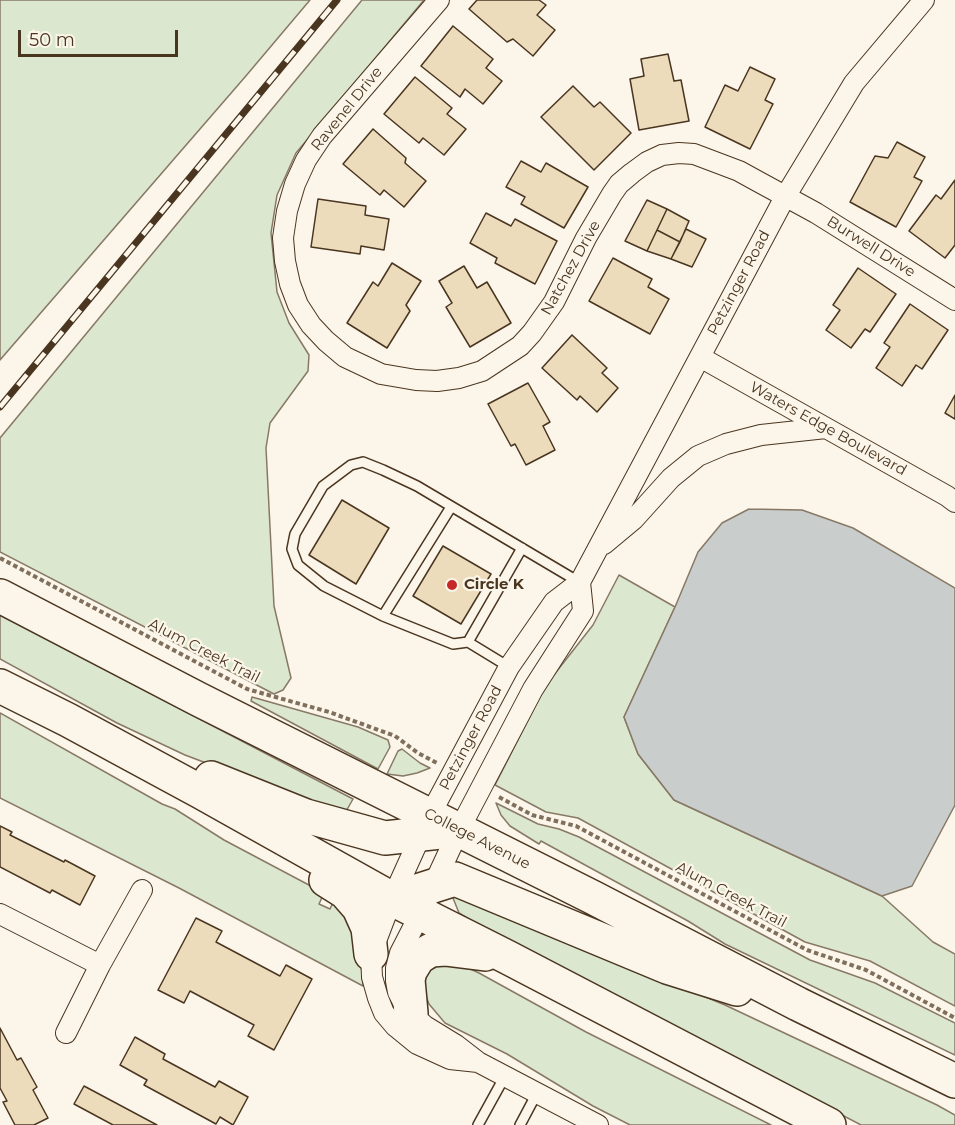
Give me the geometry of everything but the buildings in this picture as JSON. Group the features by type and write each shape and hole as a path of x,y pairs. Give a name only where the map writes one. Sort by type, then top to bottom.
{"highway":[{"name":"College Avenue","path":"0,596 188,693 426,825 459,830 955,1081"},
{"path":"0,687 415,900 507,957 829,1125"},
{"path":"68,720 306,816 384,838 426,825"},
{"path":"201,792 246,837 345,892 359,908 368,928 371,954"},
{"path":"415,900 455,879 667,967 819,1014"},
{"path":"411,1014 408,980 410,971 418,958 424,954 431,950 445,950 507,957"}],"street":[{"name":"Ravenel Drive","path":"345,357 311,325 298,305 285,261 283,238 287,211 295,184 306,160 322,136 439,0"},
{"name":"Petzinger Road","path":"598,1125 478,1062 425,1026 411,1014 403,1002 398,992 396,968 415,900 426,825 509,666 554,602 580,582 785,197 854,83 924,0"},
{"name":"Natchez Drive","path":"345,357 381,374 416,380 437,381 459,378 482,371 520,346 532,333 554,302 586,238 619,184 639,167 662,155 694,154 739,171 785,197"},
{"name":"Burwell Drive","path":"785,197 816,213 955,300"},
{"name":"Waters Edge Boulevard","path":"700,357 955,502"},
{"path":"597,549 634,519 670,478 698,456 726,444 761,435 826,428"},
{"name":"Petzinger Road","path":"478,1062 450,1059 417,1044 395,1026 384,1013 378,998 372,976 371,954 415,900 459,830 533,689 583,611 580,582"},
{"path":"66,1033 100,965 142,890"},
{"path":"0,914 100,965"}],"lane":[{"path":"509,666 468,642 453,644 383,616 324,586 298,565 292,549 296,534 323,486 351,465 363,462 417,486 580,582"},
{"path":"383,616 451,507"},
{"path":"468,642 522,548"},
{"path":"478,1125 506,1076"},
{"path":"520,1125 537,1093"}],"path":[{"name":"Alum Creek Trail","path":"0,558 247,689 329,711 395,736 418,753 437,763"},
{"name":"Alum Creek Trail","path":"496,796 532,815 576,826 807,950 866,970 955,1018"}],"green space":[{"path":"0,0 310,0 0,360"},
{"path":"362,0 424,0 296,153 277,195 271,233 277,292 289,323 309,355 308,371 270,423 266,448 274,606 291,678 283,690 274,694 0,552 0,438"},
{"path":"619,575 675,607 624,717 638,754 674,800 882,896 933,942 955,954 955,1006 870,961 805,942 578,818 546,812 495,785 546,685 593,625"},
{"path":"0,615 353,799 344,815 185,755 117,723 0,659"},
{"path":"252,697 358,727 388,740 390,747 378,769 251,701"},
{"path":"0,713 162,804 175,809 224,840 324,893 319,904 330,909 335,898 348,907 361,963 363,986 179,888 0,798"},
{"path":"402,749 430,768 403,776 387,774 398,751"},
{"path":"496,803 538,824 579,837 810,960 875,983 955,1023 955,1055 725,944 688,921 541,841 539,844 510,826 501,815"},
{"path":"453,892 725,1005 937,1105 955,1115 955,1125 861,1125 470,920 459,913"},
{"path":"460,964 586,1032 771,1125 630,1125 593,1106 507,1054 445,1023 429,1004 423,981 427,971 435,965"}],"shaded area":[{"path":"749,509 802,510 853,528 955,588 955,805 912,886 882,896 674,800 638,754 624,717 698,552 722,523"}],"railway":[{"path":"0,407 337,0"}],"place":[{"name":"Circle K","path":"452,585"}]}
